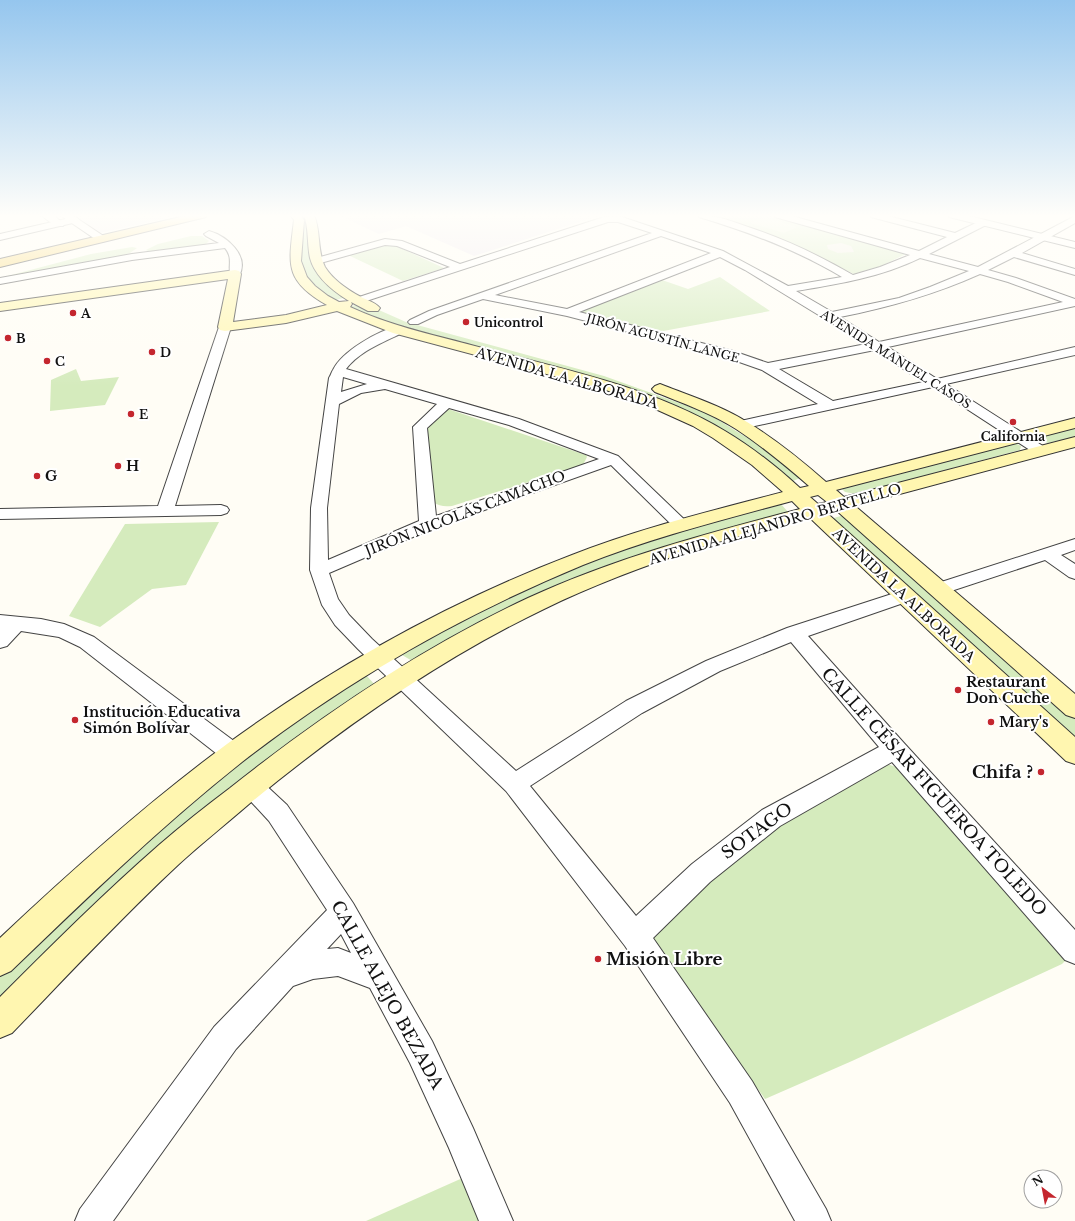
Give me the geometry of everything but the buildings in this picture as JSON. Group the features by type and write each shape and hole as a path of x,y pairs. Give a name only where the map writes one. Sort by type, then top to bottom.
{"main road":[{"name":"AVENIDA LA ALBORADA","path":"299,272 312,288 337,307 376,323 611,388 670,408 702,424 745,451 796,495 1075,753"},
{"name":"AVENIDA LA ALBORADA","path":"324,272 329,279 339,288 357,301 377,310 414,322 655,387 707,408 741,426 791,461 1075,708"},
{"path":"0,307 235,274 225,327 285,319 357,301"},
{"name":"AVENIDA ALEJANDRO BERTELLO","path":"0,960 80,883 188,790 234,754 335,684 426,630 529,579 613,547 682,525 1075,423"},
{"name":"AVENIDA ALEJANDRO BERTELLO","path":"0,1021 76,942 150,871 251,786 321,732 401,678 497,623 537,603 576,587 636,563 695,543 1075,442"}],"street":[{"path":"0,281 49,272"},
{"name":"AVENIDA MANUEL CASOS","path":"357,301 443,272"},
{"path":"414,322 433,313 551,272"},
{"path":"568,313 672,272"},
{"name":"AVENIDA MANUEL CASOS","path":"754,272 830,316 1041,451"},
{"path":"840,272 851,278"},
{"path":"786,290 851,278 871,272"},
{"path":"830,316 912,298 948,285 975,272"},
{"path":"981,272 1012,280 1075,303"},
{"name":"JIRÓN AGUSTÍN LANGE","path":"484,296 568,313 730,354 767,367 831,406"},
{"path":"767,367 877,346 1075,303"},
{"path":"165,510 225,327"},
{"path":"398,330 363,348 343,363 336,378 319,508 319,570 329,600 342,620 379,657 514,784 635,936 741,1092 814,1221"},
{"path":"741,426 1075,351"},
{"path":"338,371 514,422 613,459 682,525"},
{"path":"334,402 343,395 355,390 384,385"},
{"path":"428,524 420,427 446,403"},
{"name":"JIRÓN NICOLÁS CAMACHO","path":"319,570 428,524 613,459"},
{"path":"0,514 221,510"},
{"path":"939,589 1075,544"},
{"path":"1047,553 1075,573"},
{"path":"514,784 634,707 713,666 794,633 905,596"},
{"path":"0,641 9,622 41,626 64,631 87,642 234,754"},
{"name":"CALLE CÉSAR FIGUEROA TOLEDO","path":"794,633 895,749 1075,950"},
{"name":"SOTAGO","path":"635,936 701,873 770,818 895,749"},
{"name":"CALLE ALEJO BEZADA","path":"251,786 278,813 344,912 421,1052 462,1139 496,1221"},
{"path":"92,1221 225,1038 344,912"},
{"path":"284,975 314,965 338,962 380,977"}],"green space":[{"path":"23,272 40,272 0,280 0,278"},
{"path":"304,272 326,272 343,294 343,298 336,300 329,298"},
{"path":"384,272 431,272 403,281"},
{"path":"850,272 861,272 854,274"},
{"path":"720,277 770,311 658,332 585,316 582,314 582,311 662,280 688,289"},
{"path":"363,303 406,322 604,376 707,413 780,458 800,478 793,481 784,478 719,427 685,410 407,330 348,307"},
{"path":"76,369 81,381 119,377 105,405 50,411 51,380"},
{"path":"448,409 586,455 587,457 583,465 452,506 440,505 433,502 427,426"},
{"path":"1075,424 1075,437 1048,443 1034,438"},
{"path":"1015,443 1021,446 1020,450 856,494 845,492 841,488"},
{"path":"780,503 789,513 682,542 414,662 402,655 412,646 523,589 592,561 673,533"},
{"path":"844,515 1075,719 1075,745 827,520"},
{"path":"219,522 186,585 152,589 100,627 69,616 125,524"},
{"path":"365,674 376,686 0,1012 0,972 127,856 278,733"},
{"path":"887,764 899,768 1065,961 1062,964 852,1061 765,1099 650,940 709,880 774,829"},
{"path":"476,1172 496,1221 366,1221"}],"place":[{"name":"A","path":"73,313"},
{"name":"Unicontrol","path":"466,322"},
{"name":"B","path":"8,338"},
{"name":"D","path":"152,352"},
{"name":"C","path":"47,361"},
{"name":"E","path":"131,414"},
{"name":"California","path":"1013,422"},
{"name":"H","path":"118,466"},
{"name":"G","path":"37,476"},
{"name":"Restaurant Don Cuche","path":"958,690"},
{"name":"Institución Educativa Simón Bolívar","path":"75,720"},
{"name":"Mary's","path":"991,722"},
{"name":"Chifa ?","path":"1041,772"},
{"name":"Misión Libre","path":"598,959"}]}
